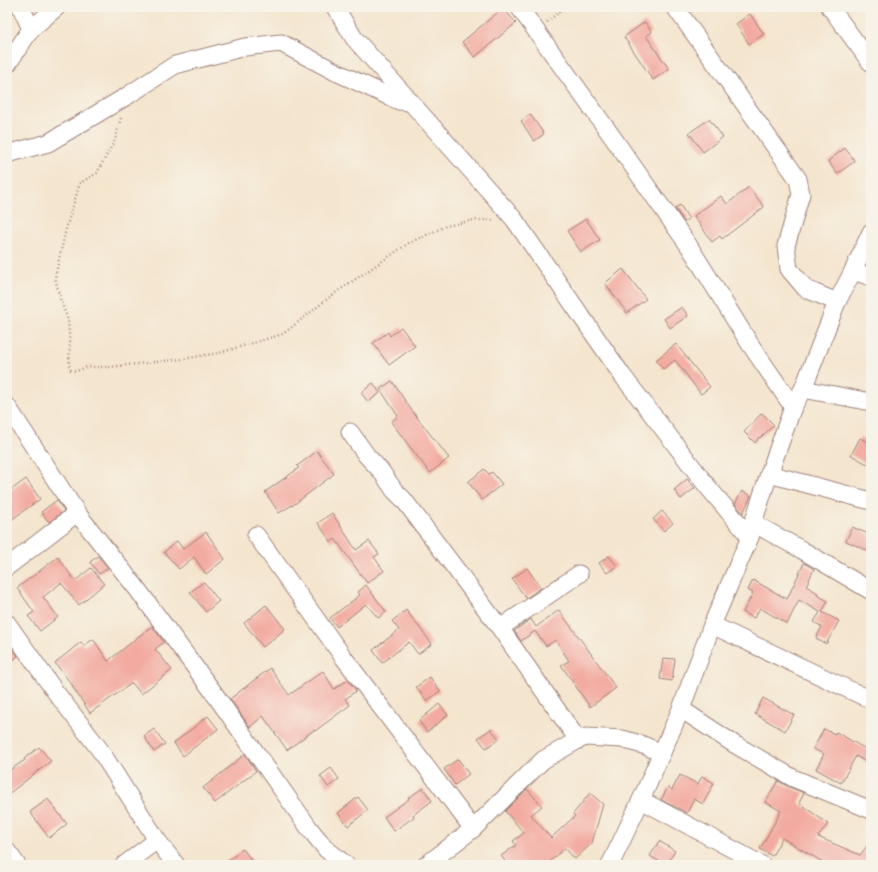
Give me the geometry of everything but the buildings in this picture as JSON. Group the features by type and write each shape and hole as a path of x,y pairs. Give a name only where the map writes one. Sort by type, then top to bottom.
{"street":[{"path":"21,7 31,28"},
{"path":"7,65 31,28 57,7"},
{"path":"336,7 354,38 514,219 622,375 707,486 752,530 802,550 871,591"},
{"path":"519,7 689,246 750,344 793,407"},
{"path":"675,7 798,179 801,194 786,246 789,270 806,289 837,302"},
{"path":"830,7 871,63"},
{"path":"7,154 48,143 127,96 175,65 245,47 281,43 334,72 399,101 412,102"},
{"path":"610,865 641,800 681,709 712,624 752,530 769,474 793,407 803,389 837,302 871,232"},
{"path":"853,270 871,277"},
{"path":"803,389 871,402"},
{"path":"7,406 77,513 138,590 211,689 309,828 326,849 346,865"},
{"path":"350,432 367,456 381,471 394,490 404,500 500,628 578,740"},
{"path":"769,474 871,501"},
{"path":"7,567 77,513"},
{"path":"256,535 344,658 473,830"},
{"path":"500,628 580,574"},
{"path":"7,623 54,690 100,750 158,840 176,865"},
{"path":"712,624 871,700"},
{"path":"681,709 734,744 793,778 871,810"},
{"path":"426,865 473,830 543,760 578,740 586,737 622,739 643,745 662,753"},
{"path":"641,800 762,865"},
{"path":"124,865 158,840"},
{"path":"7,851 17,865"}],"path":[{"path":"536,31 566,7"},
{"path":"127,96 115,140 97,174 80,183 67,225 55,276 60,299 68,320 70,344 69,365 71,370 76,371 87,367 110,367 182,359 218,353 283,334 335,293 409,244 446,226 474,220 514,219"}]}
